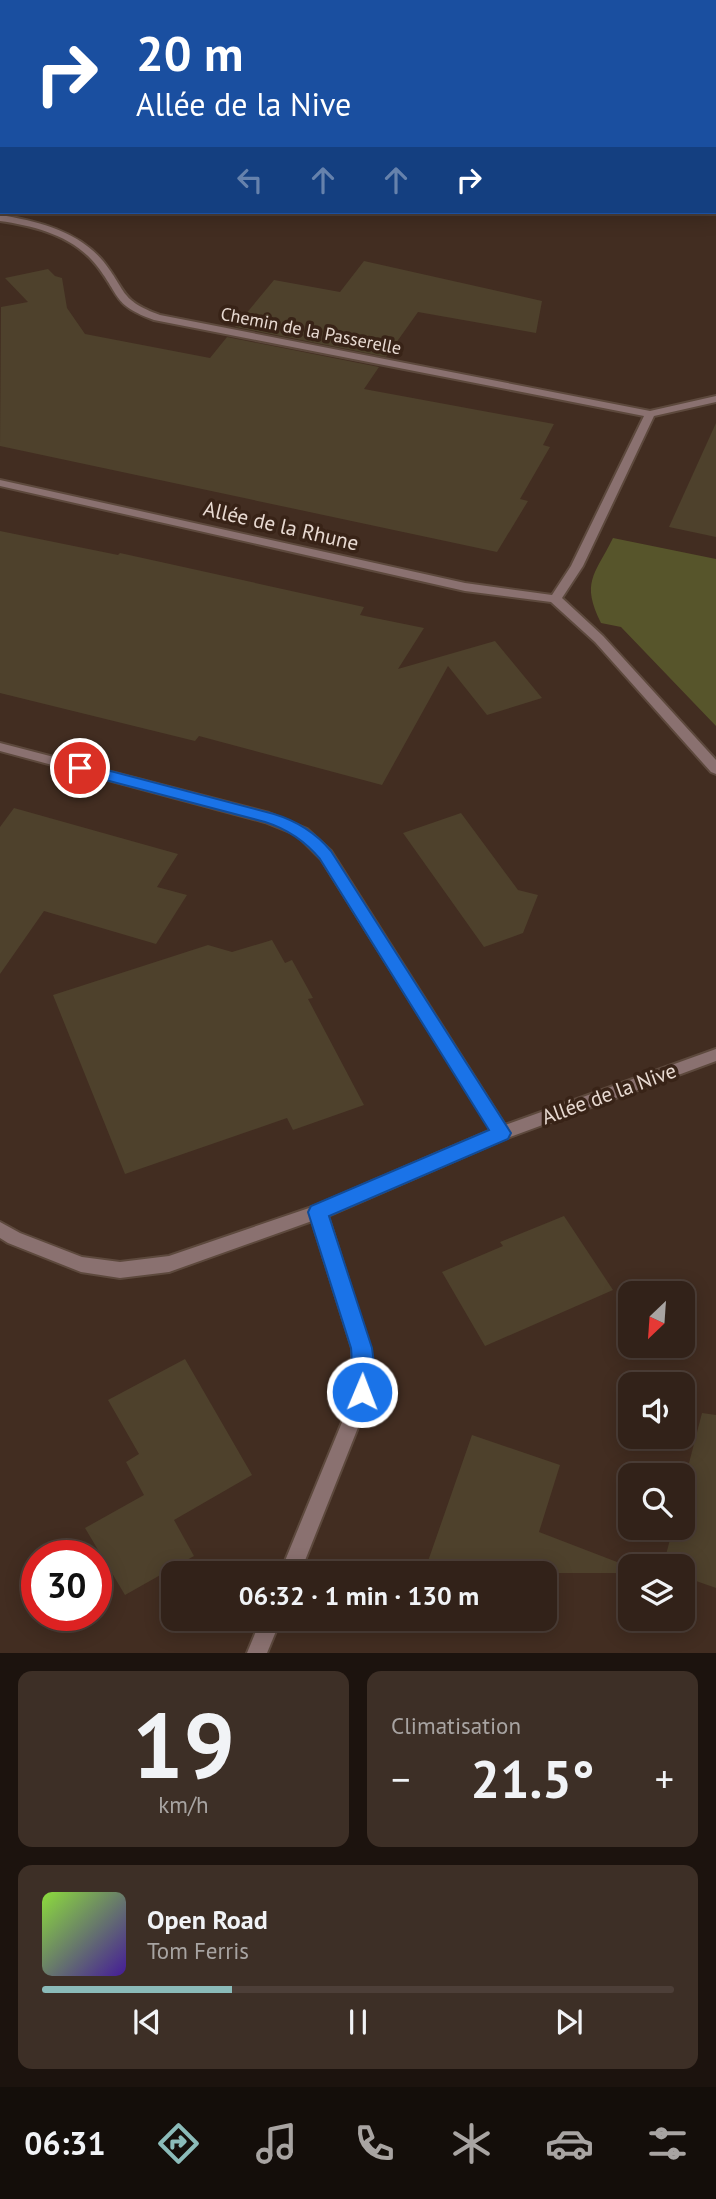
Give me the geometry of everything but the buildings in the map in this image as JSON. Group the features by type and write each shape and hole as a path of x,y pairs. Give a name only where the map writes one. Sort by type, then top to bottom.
{"street":[{"name":"Chemin de la Passerelle","path":"0,218 43,229 79,245 97,261 119,297 127,305 158,318 650,414"},
{"path":"716,399 650,414 577,566 555,599 599,639 716,769"},
{"name":"Allée de la Rhune","path":"0,483 465,587 555,599"},
{"path":"0,747 269,818 302,832 326,855 501,1133"},
{"name":"Allée de la Nive","path":"0,1229 14,1238 81,1264 120,1270 169,1265 318,1212 501,1133 716,1055"},
{"path":"295,1561 354,1415 362,1392 364,1371 361,1348 318,1212"},
{"path":"257,1653 266,1631"}],"shaded area":[{"path":"613,538 716,559 716,726 621,627 601,623 592,598 592,579"}],"route":[{"path":"80,768 269,818 302,832 314,842 326,855 501,1133 318,1212 361,1348 364,1371 362,1392"}]}
